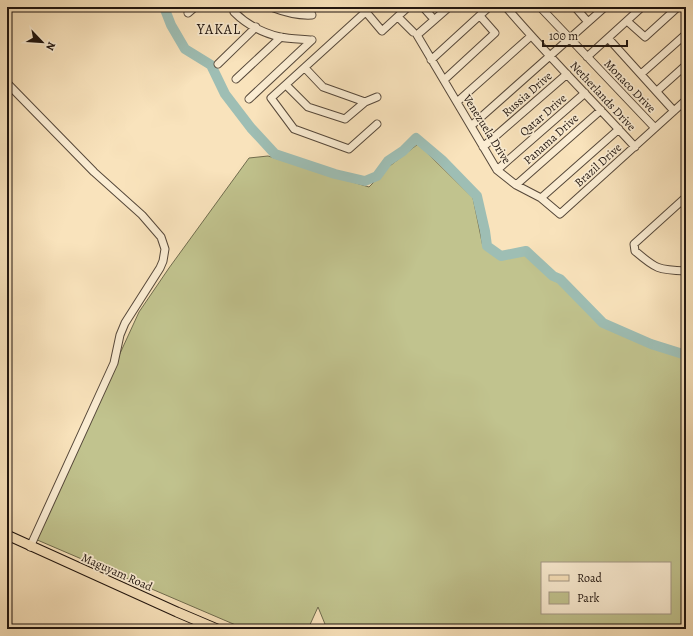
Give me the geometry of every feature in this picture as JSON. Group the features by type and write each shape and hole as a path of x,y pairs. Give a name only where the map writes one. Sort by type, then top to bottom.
{"main road":[{"name":"Maguyam Road","path":"7,535 30,547 217,629"}],"street":[{"path":"188,13 195,7"},
{"path":"237,7 234,12 243,22 280,37 312,40 250,99"},
{"path":"271,7 304,16 312,15"},
{"path":"371,7 271,98 294,129 349,149 377,124"},
{"path":"366,12 382,31 408,7"},
{"path":"423,7 431,16"},
{"path":"415,34 448,7"},
{"path":"431,60 489,7"},
{"name":"Netherlands Drive","path":"506,7 531,36 635,147"},
{"name":"Monaco Drive","path":"540,7 569,40 655,128"},
{"path":"575,7 588,22"},
{"path":"471,126 605,7"},
{"path":"587,57 642,7"},
{"path":"626,21 645,38 678,7"},
{"name":"Venezuela Drive","path":"398,16 415,34 497,170 516,186 541,198 560,214"},
{"path":"444,80 495,33 480,16"},
{"path":"218,64 256,27"},
{"path":"641,74 686,34"},
{"path":"457,102 531,36"},
{"path":"236,79 280,37"},
{"path":"608,38 674,111"},
{"path":"657,91 686,65"},
{"path":"305,68 323,87 365,102"},
{"name":"Russia Drive","path":"483,147 567,74"},
{"path":"7,83 94,172 142,215 162,237 165,249 160,268 125,323 120,335 114,363 30,547"},
{"path":"286,85 308,108 345,118 365,102 377,97"},
{"name":"Qatar Drive","path":"497,170 585,93"},
{"name":"Brazil Drive","path":"560,214 686,100"},
{"name":"Panama Drive","path":"516,186 601,110"},
{"path":"541,198 618,130"},
{"path":"686,198 634,244 635,251 651,265 660,269 686,272"}],"green space":[{"path":"418,144 473,198 483,247 501,259 526,254 588,310 603,326 647,345 686,357 686,629 327,629 318,607 308,629 245,629 35,539 139,312 249,158 268,156 369,187 391,165"}],"waterway":[{"path":"164,7 171,25 185,49 211,65 225,94 251,128 275,154 335,174 365,181 377,176 388,161 403,151 416,138 442,160 477,196 487,246 501,256 526,251 553,276 560,279 603,323 651,344 686,355"}],"district":[{"name":"YAKAL","path":"219,29"}]}
